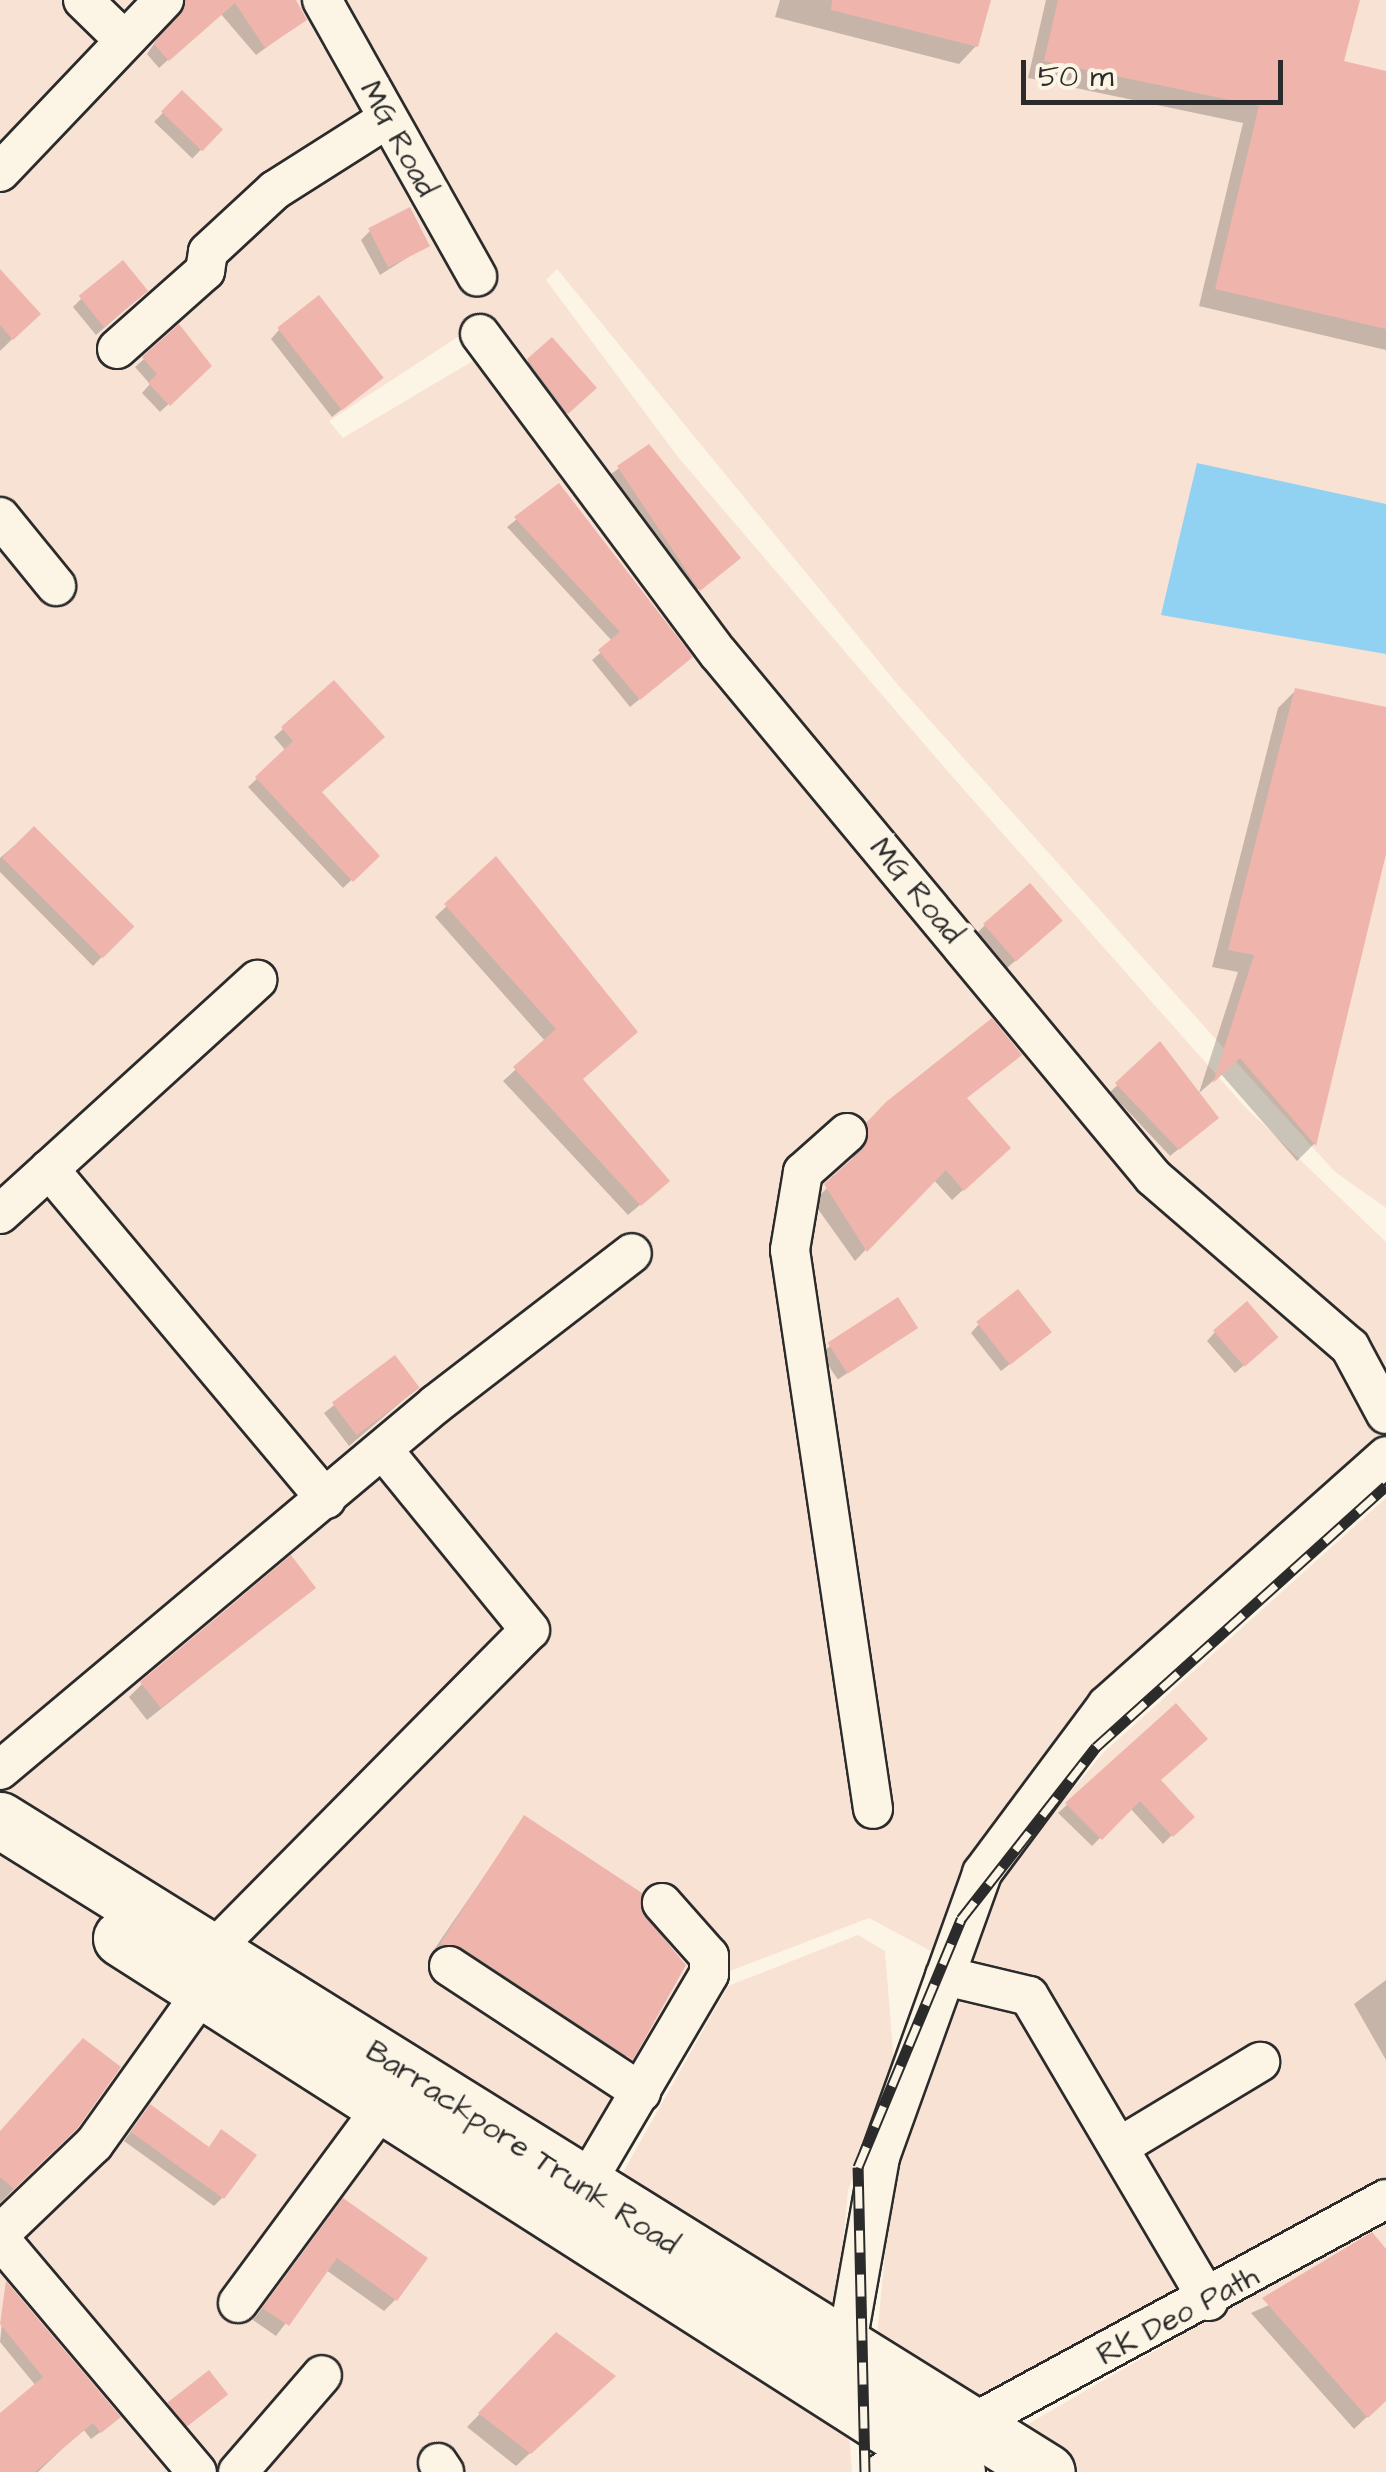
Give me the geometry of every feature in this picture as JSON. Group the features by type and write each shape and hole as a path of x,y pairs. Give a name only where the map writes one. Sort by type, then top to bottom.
{"main road":[{"name":"Barrackpore Trunk Road","path":"0,1820 209,1970 383,2106 932,2455 1047,2472"},
{"name":"Barrackpore Trunk Road","path":"0,1862 209,1970 583,2188 845,2354 932,2455"}],"street":[{"path":"83,0 122,38"},
{"path":"0,172 122,38 164,0"},
{"name":"MG Road","path":"322,0 477,276"},
{"path":"118,349 205,271 208,252 275,190 386,119"},
{"name":"MG Road","path":"480,334 718,653 1140,1162 1350,1347 1386,1414"},
{"path":"0,517 56,586"},
{"path":"0,1214 257,980"},
{"path":"848,1132 803,1172 790,1250 873,1809"},
{"path":"49,1169 326,1499"},
{"path":"0,1770 383,1450 632,1253"},
{"path":"197,2472 0,2237 94,2144 209,1970 530,1630 383,1450"},
{"path":"845,2354 880,2157 982,1873 1107,1705 1386,1456"},
{"path":"583,2188 709,1974 709,1956 662,1903"},
{"path":"448,1966 641,2092"},
{"path":"946,1976 1029,1996 1208,2300"},
{"path":"1119,2147 1260,2062"},
{"path":"238,2304 383,2106"},
{"name":"RK Deo Path","path":"932,2455 1386,2199"},
{"path":"238,2472 322,2375"}],"shaded area":[{"path":"0,0 1386,0 1386,1208 1334,1171 898,685 557,269 546,280 678,457 950,774 1245,1107 1386,1242 1386,1436 1161,1639 968,1859 931,1951 869,1918 709,1979 589,2179 0,1804","holes":["470,329 576,446 549,464 476,359 343,438 329,421","792,1161 818,1191 807,1274"]},
{"path":"1386,1498 1386,2177 966,2426 874,2368 895,2151 985,1895 1103,1753"},
{"path":"0,1843 200,1973 86,2146 0,2218"},
{"path":"858,1935 885,1951 894,2064 848,2190 834,2338 608,2199 728,1986"},
{"path":"220,1982 846,2394 852,2472 0,2472 0,2243 106,2161"},
{"path":"1386,2217 1386,2472 1046,2472 997,2442"}],"water":[{"path":"1197,463 1386,504 1386,654 1161,615"}],"building":[{"path":"186,0 296,0 307,20 265,48 235,3 169,61 154,44"},
{"path":"832,0 991,0 978,47 831,10"},
{"path":"1058,0 1360,0 1344,61 1386,71 1386,329 1215,289 1259,106 1044,61"},
{"path":"182,90 223,130 202,151 161,112"},
{"path":"410,207 430,246 388,268 368,228"},
{"path":"123,260 148,291 104,327 79,296"},
{"path":"0,269 41,314 13,340 0,325"},
{"path":"319,295 384,378 342,410 277,328"},
{"path":"179,324 212,366 170,406 148,383 157,374 142,357"},
{"path":"552,337 597,388 568,414 527,359"},
{"path":"649,444 741,558 700,591 617,466"},
{"path":"559,483 693,657 640,700 598,650 620,632 514,517"},
{"path":"334,680 385,737 322,792 380,856 353,882 255,777 293,741 281,727"},
{"path":"1295,688 1386,707 1386,854 1316,1146 1240,1058 1213,1083 1254,955 1228,950"},
{"path":"34,826 134,926 103,958 2,858"},
{"path":"496,856 638,1032 583,1079 670,1181 641,1206 513,1067 556,1029 444,904"},
{"path":"1030,883 1063,921 1016,961 983,924"},
{"path":"992,1018 1022,1055 967,1098 1011,1148 964,1191 946,1170 867,1252 824,1184 863,1149 866,1123 886,1102"},
{"path":"1160,1041 1219,1118 1179,1150 1115,1083"},
{"path":"1018,1289 1052,1332 1010,1365 976,1322"},
{"path":"898,1297 918,1328 848,1374 828,1343"},
{"path":"1247,1301 1278,1337 1245,1367 1213,1331"},
{"path":"395,1355 420,1388 357,1435 332,1403"},
{"path":"291,1555 316,1588 161,1708 140,1682"},
{"path":"1176,1703 1208,1739 1161,1780 1195,1817 1173,1837 1140,1801 1102,1840 1065,1803"},
{"path":"524,1815 642,1893 645,1917 686,1965 633,2060 461,1947 440,1944"},
{"path":"83,2038 121,2067 77,2129 14,2189 0,2177 0,2131"},
{"path":"150,2104 209,2147 221,2129 257,2155 224,2199 131,2132"},
{"path":"343,2198 428,2258 397,2301 337,2258 289,2326 262,2308"},
{"path":"1372,2232 1386,2249 1386,2401 1368,2418 1262,2298"},
{"path":"6,2281 121,2417 101,2433 93,2423 35,2472 0,2472 0,2413 43,2377 0,2324"},
{"path":"556,2332 616,2376 531,2454 478,2413"},
{"path":"209,2370 228,2394 186,2427 167,2403"}],"railway":[{"path":"865,2472 858,2167 961,1919 1096,1747 1386,1486"}]}
